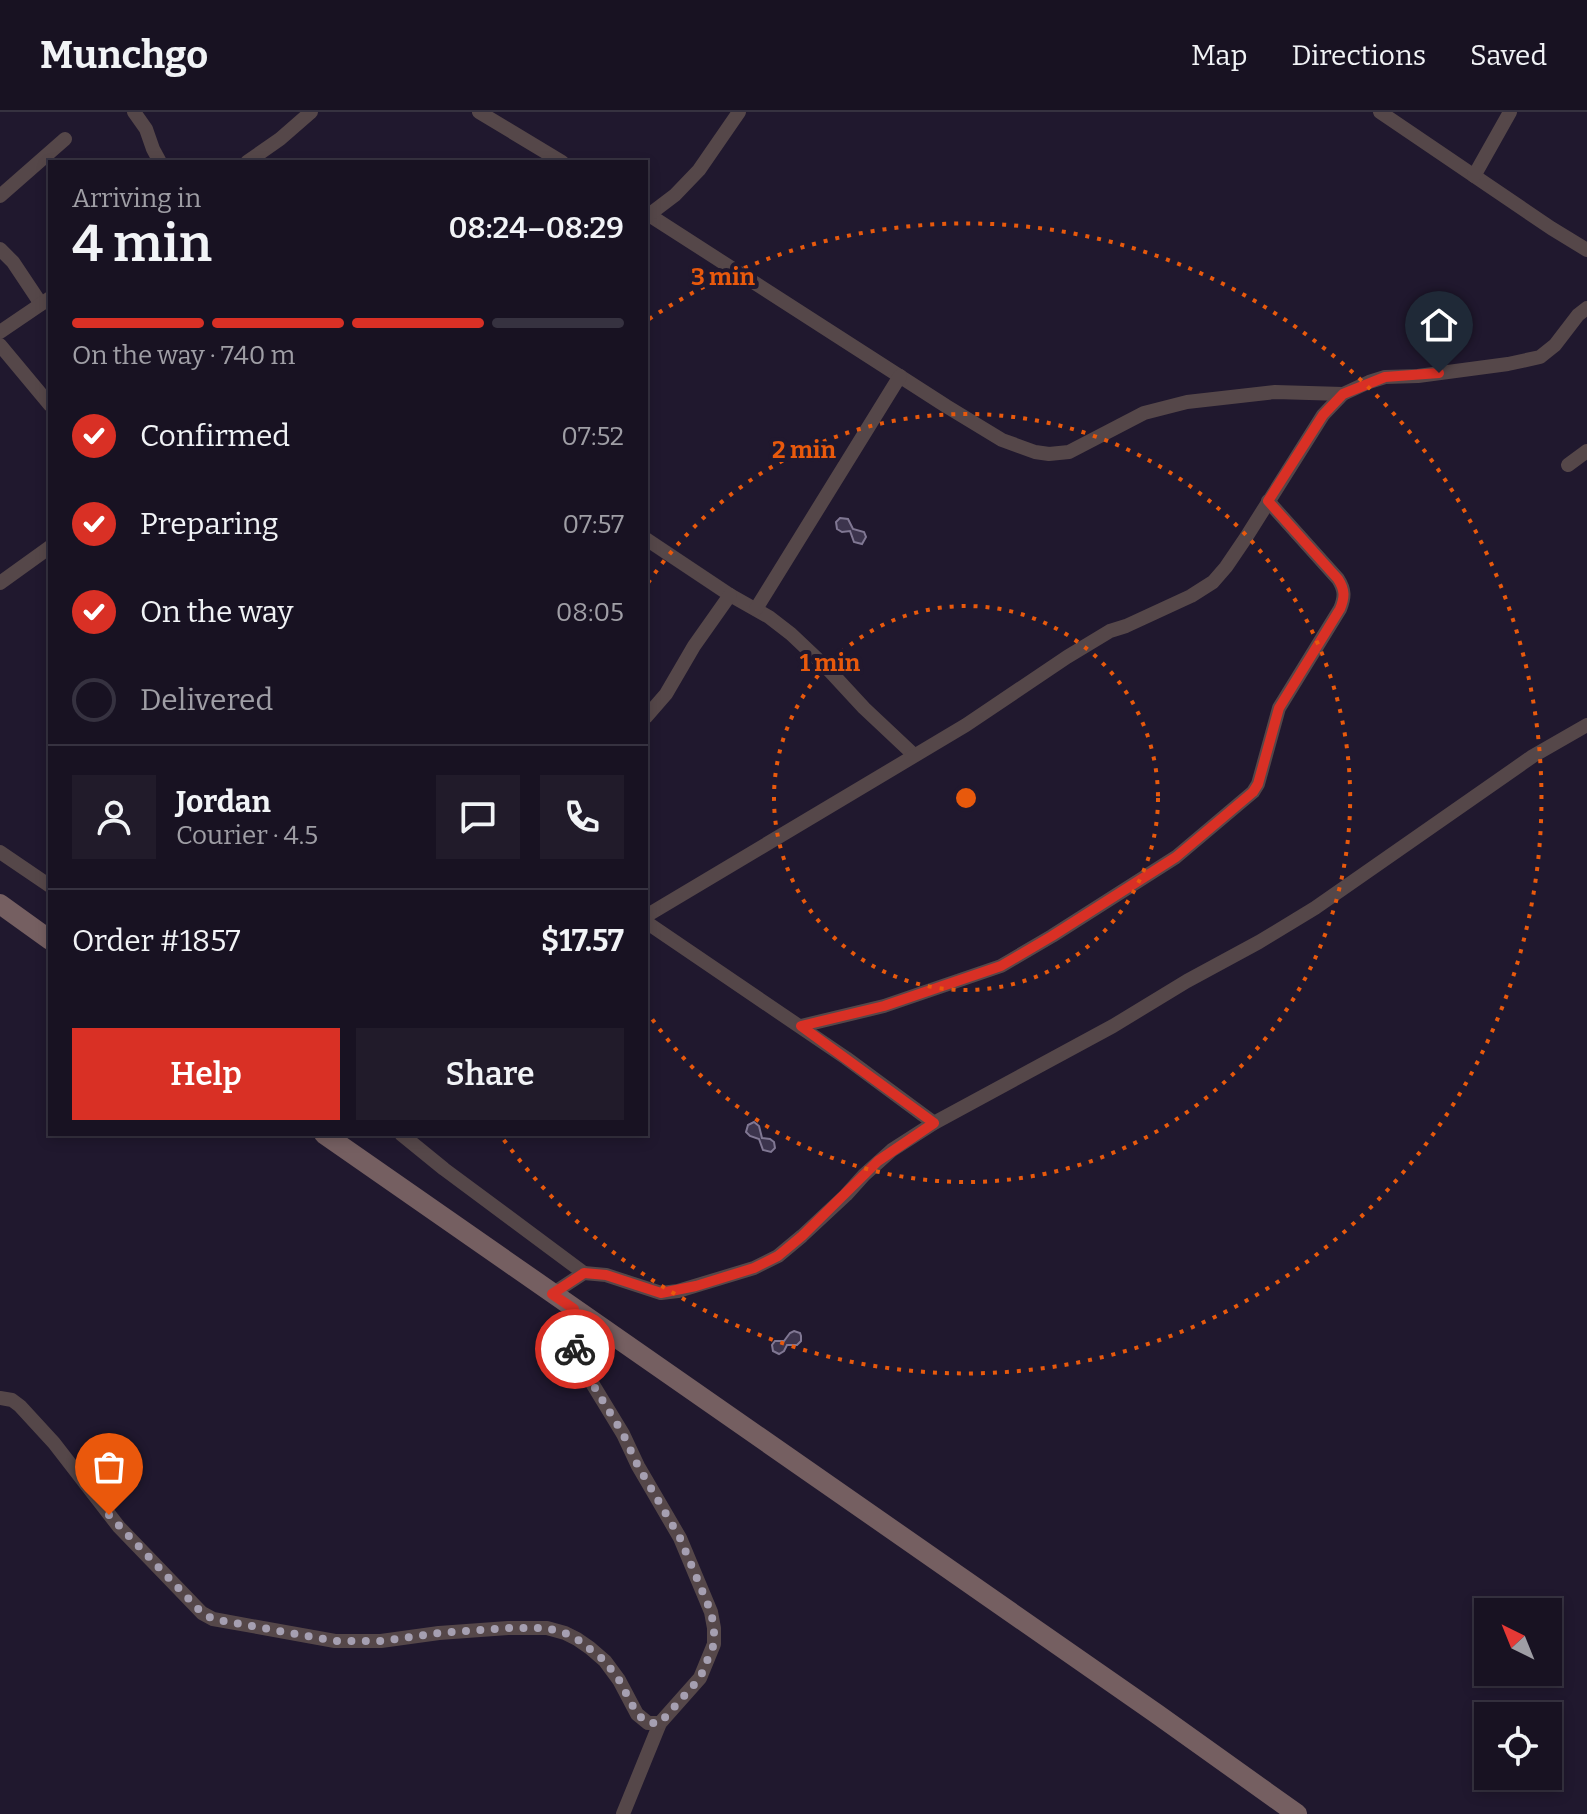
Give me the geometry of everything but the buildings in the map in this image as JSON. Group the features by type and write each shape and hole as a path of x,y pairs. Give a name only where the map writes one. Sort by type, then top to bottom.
{"street":[{"path":"134,112 146,129 159,160"},
{"path":"250,160 311,112"},
{"path":"479,112 559,160"},
{"path":"648,214 675,195 699,170 739,112"},
{"path":"1380,112 1587,250"},
{"path":"1474,176 1510,112"},
{"path":"0,196 65,139"},
{"path":"648,216 1002,440 1049,454 1069,452 1144,413 1187,402 1275,392 1343,394 1385,377 1418,376 1540,357 1555,345 1587,308"},
{"path":"0,249 46,301 0,332"},
{"path":"0,345 48,403"},
{"path":"756,609 900,376"},
{"path":"648,918 966,725 1110,631 1191,596 1213,582 1233,557 1323,415 1343,394"},
{"path":"1568,465 1587,451"},
{"path":"801,1026 884,1006 1001,966 1176,857 1253,792 1258,784 1279,708 1344,598 1344,589 1338,579 1268,501"},
{"path":"648,540 791,634 914,755"},
{"path":"0,583 48,548"},
{"path":"648,715 666,694 694,646 730,595"},
{"path":"403,1136 584,1273 606,1275 661,1293 754,1268 778,1256 846,1195 878,1161 934,1123 1113,1026 1315,908 1533,756 1587,725"},
{"path":"0,852 48,885"},
{"path":"0,904 48,939"},
{"path":"648,920 934,1123"},
{"path":"327,1136 1297,1814"},
{"path":"552,1294 584,1273"},
{"path":"574,1309 573,1342 581,1365 680,1538 711,1612 714,1628 714,1644 700,1678 660,1723 623,1814"},
{"path":"0,1398 12,1400 20,1406 54,1443 119,1527 202,1613 213,1619 335,1641 381,1641 439,1633 547,1628 565,1633 590,1648 619,1680 637,1714 648,1723 660,1723"}],"way so far":[{"path":"109,1515 202,1613 213,1619 335,1641 381,1641 439,1633 547,1628 565,1633 590,1648 619,1680 637,1714 648,1723 660,1723 700,1678 714,1644 711,1612 680,1538 581,1365 575,1349"}],"route":[{"path":"575,1349 574,1309 552,1294 573,1279 584,1273 594,1273 661,1293 678,1291 754,1268 778,1256 846,1195 878,1161 934,1123 801,1026 884,1006 1001,966 1176,857 1253,792 1264,765 1279,708 1344,598 1344,589 1338,579 1268,501 1323,415 1343,394 1385,377 1439,373"}]}
